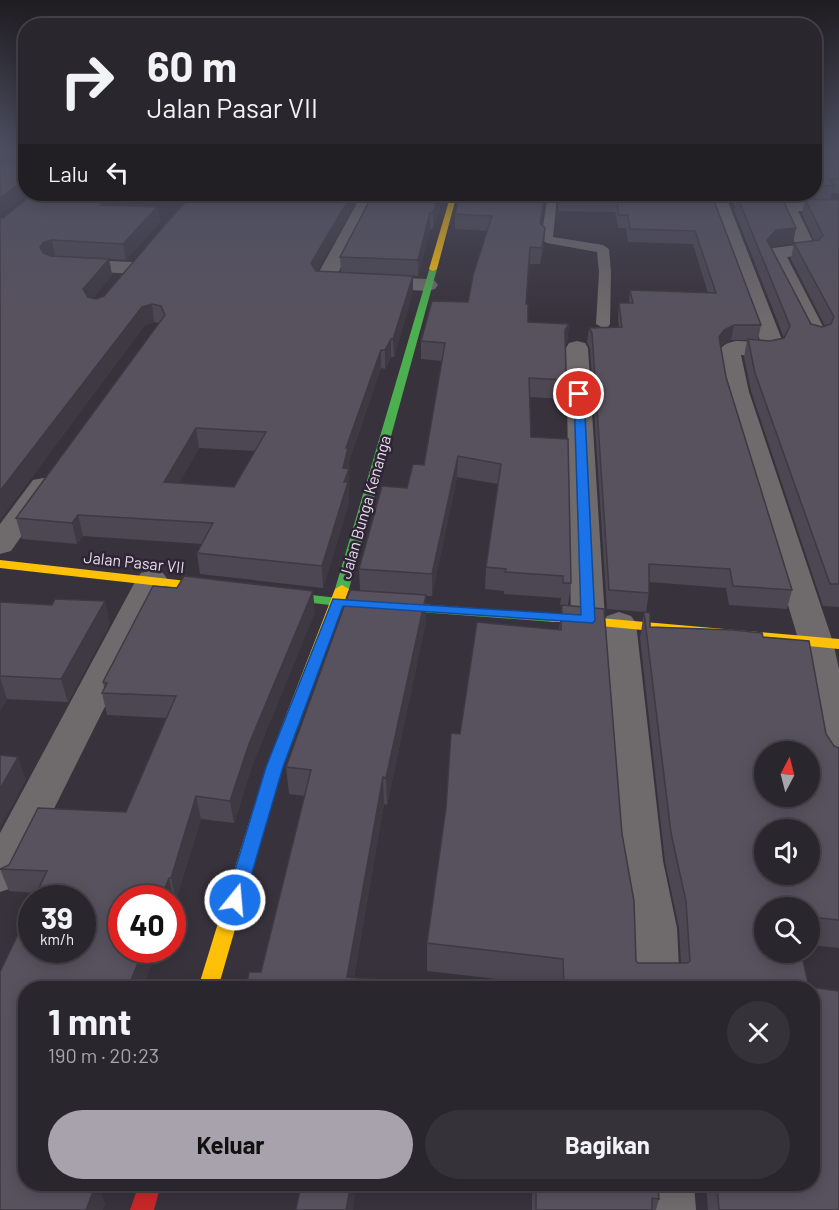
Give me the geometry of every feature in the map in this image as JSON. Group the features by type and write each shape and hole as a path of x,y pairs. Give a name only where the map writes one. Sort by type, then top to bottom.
{"street":[{"path":"364,206 321,289 428,285"},
{"name":"Jalan Bunga Kenanga","path":"210,981 274,767 338,602 450,206"},
{"path":"717,206 773,348 729,349 737,392 827,643 839,761"},
{"path":"786,206 808,250 780,252 776,255 817,336"},
{"path":"119,284 145,252"},
{"path":"55,264 132,268"},
{"path":"578,348 603,622 640,861 654,928 656,981"},
{"path":"0,545 54,471"},
{"name":"Jalan Pasar VII","path":"0,564 338,602 603,622 827,643"},
{"path":"0,874 152,580"},
{"path":"142,1210 148,1191"},
{"path":"666,1191 667,1210"}],"lane":[{"path":"551,206 547,238 603,249 605,272 603,324"}],"building":[{"path":"17,206 157,207 123,244 52,240 44,242 40,247 43,253 51,256 109,259 83,289 88,297 96,299 104,296 182,206 345,206 311,263 316,271 413,276 393,339 385,350 381,350 346,448 348,448 343,468 349,469 344,482 348,482 322,566 197,553 213,523 78,515 72,523 16,518 165,315 161,306 152,304 142,307 0,491 0,218","holes":["196,428 266,432 234,487 164,482"]},
{"path":"366,206 435,206 433,213 430,213 418,260 340,257"},
{"path":"457,206 543,206 540,223 545,228 542,248 530,247 526,304 528,304 528,322 569,324 565,330 566,380 529,378 531,437 568,439 571,583 563,583 563,576 505,572 506,569 486,567 501,464 458,456 432,574 359,569 382,486 407,488 413,464 424,465 445,343 421,341 432,301 468,302 473,275 492,216 455,214"},
{"path":"618,206 716,206 761,325 734,325 724,330 719,337 726,377 792,590 733,586 730,569 649,564 649,593 609,590 592,333 589,328 622,327 619,303 633,303 630,290 716,293 695,231 630,229 628,215 619,215"},
{"path":"741,206 786,206 796,228 776,230 767,240 811,324 822,327 831,324 834,317 794,243 819,240 823,235 809,206 839,206 839,584 830,584 755,373 748,339 770,341 784,338 790,326"},
{"path":"184,576 313,591 249,744 230,801 196,796 171,878 166,885 108,885 108,963 138,963 131,981 18,981 18,1191 93,1191 86,1210 0,1210 0,972 18,934 18,963 96,963 96,885 40,885 47,871 0,869 9,865 38,808 126,812 176,696 102,693 107,683 103,682 153,586 177,588"},
{"path":"350,590 426,595 386,778 383,777 347,977 396,981 247,981 249,972 261,972 311,770 286,767"},
{"path":"55,599 105,601 61,679 0,676 0,602 52,605"},
{"path":"562,605 604,609 622,834 634,901 636,961 638,963 687,963 690,961 686,901 671,833 644,612 650,613 650,627 733,630 762,633 763,637 809,641 826,734 834,746 839,748 839,920 820,918 820,897 754,897 754,963 804,963 808,981 564,981 563,959 427,943 446,808 451,733 460,734 477,622 561,630"},
{"path":"0,755 18,757 0,789"},
{"path":"820,988 839,991 839,1210 719,1210 718,1191 820,1191"},
{"path":"300,1191 350,1191 346,1210 296,1210"},
{"path":"536,1191 658,1191 659,1199 652,1198 652,1210 536,1210"}],"traffic: fast":[{"path":"342,589 433,269"},
{"path":"259,593 338,602 554,618"}],"traffic: slow":[{"path":"433,269 451,206"},
{"path":"0,564 259,593"},
{"path":"210,981 274,767 342,589"},
{"path":"554,618 839,644"}],"traffic: jam":[{"path":"142,1210 148,1191"}],"route":[{"path":"235,900 274,767 338,602 588,620 579,394"}]}
